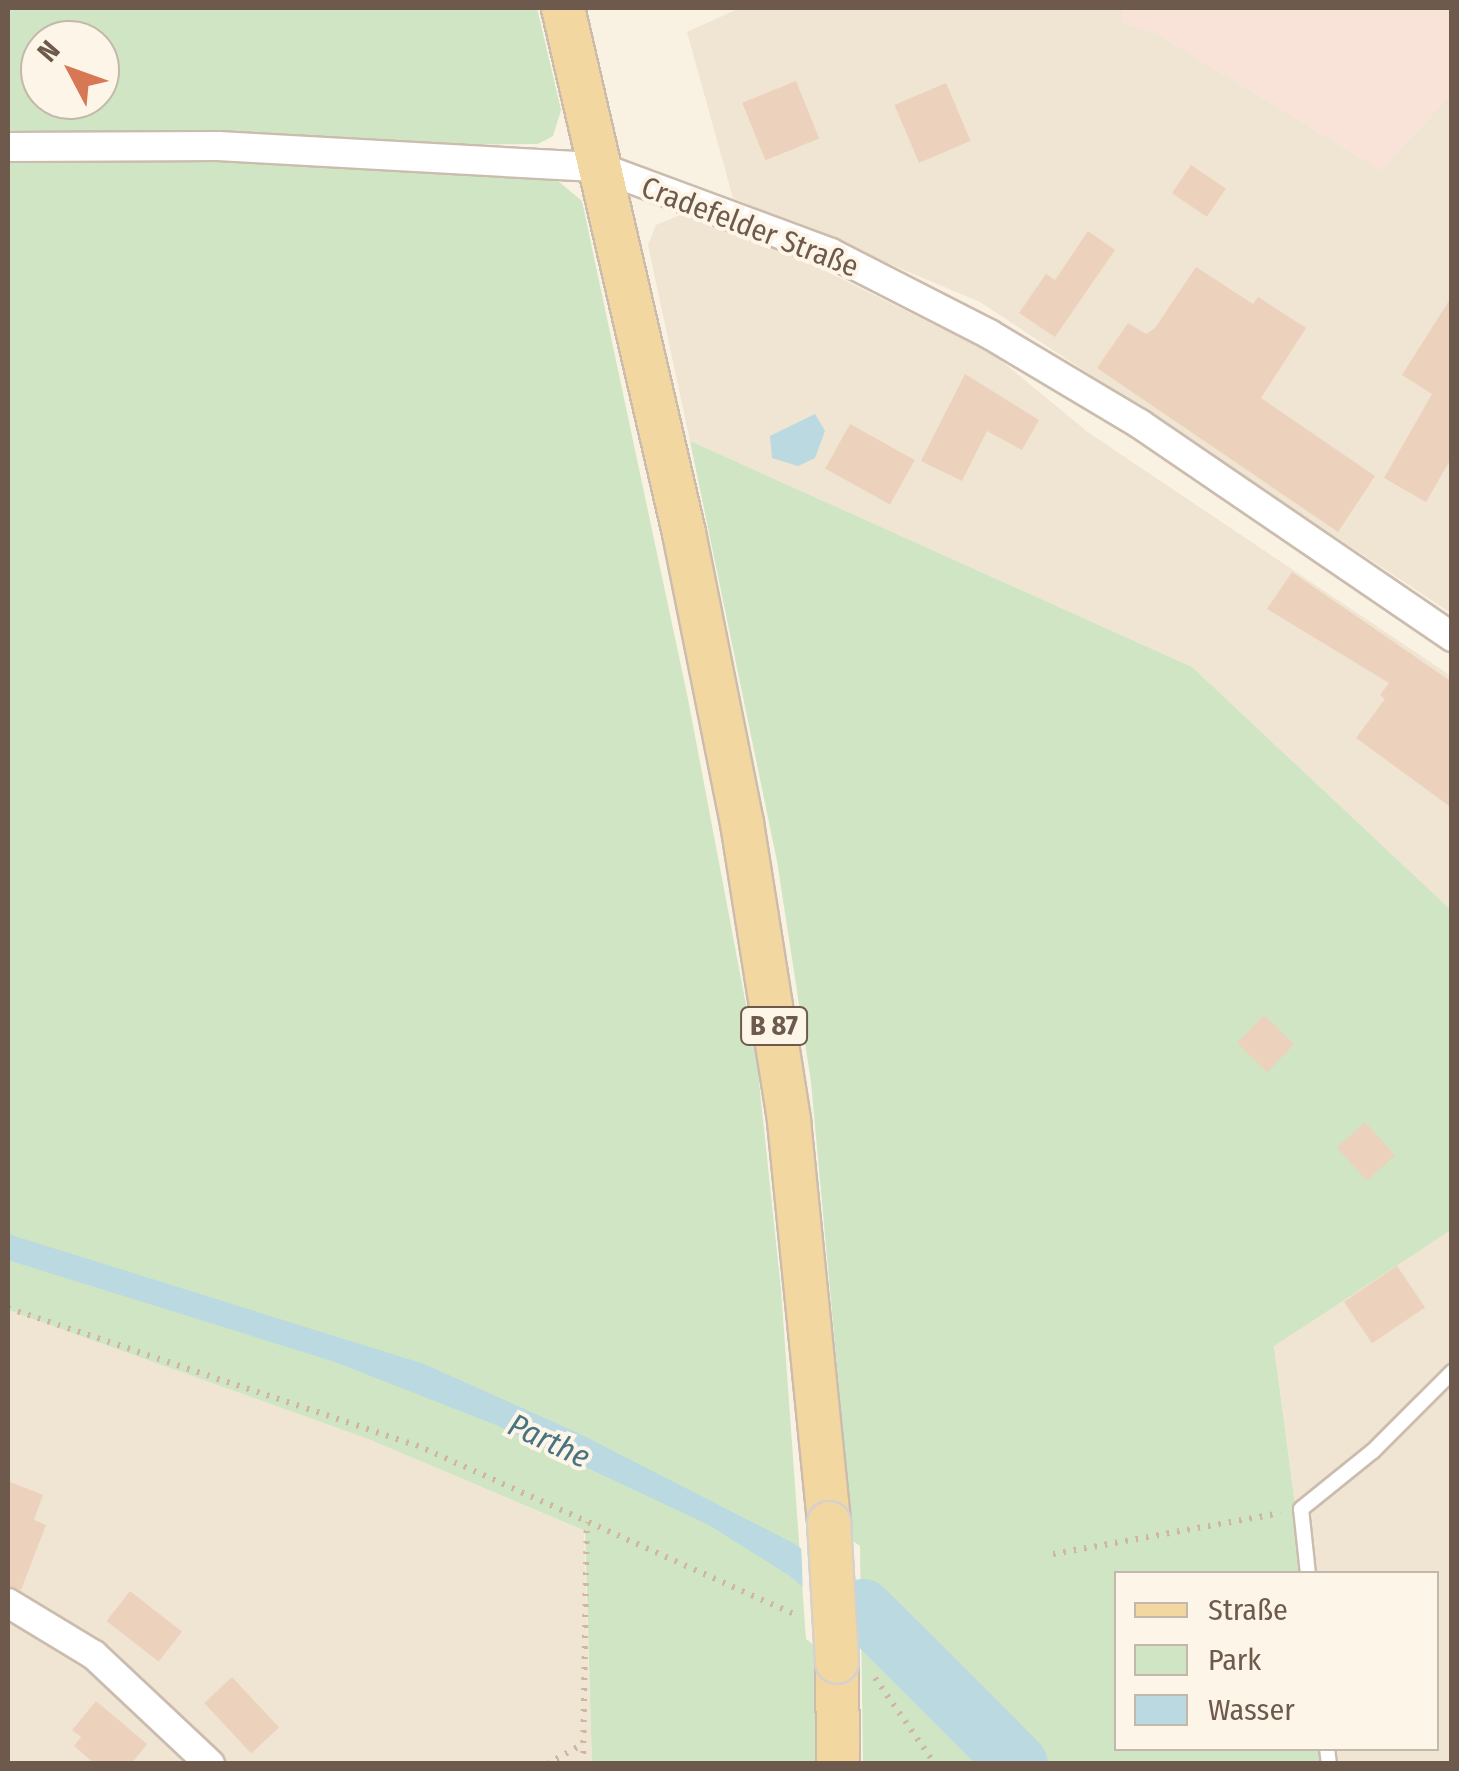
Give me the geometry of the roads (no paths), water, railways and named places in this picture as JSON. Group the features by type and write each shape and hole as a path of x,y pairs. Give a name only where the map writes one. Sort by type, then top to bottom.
{"main road":[{"name":"B 87","path":"563,8 684,533 742,823 789,1120 829,1523 851,1663 838,1764"}],"street":[{"name":"Cradefelder Straße","path":"8,147 218,146 598,167 831,253 989,334 1140,424 1452,637"},
{"path":"8,1603 94,1655 210,1764"}],"lane":[{"path":"1308,1571 1301,1509 1373,1451 1452,1372"}],"water":[{"path":"815,414 825,431 815,458 798,466 772,458 770,436"},
{"path":"8,1234 424,1364 578,1433 793,1543 847,1581 927,1654 911,1678 790,1576 709,1525 496,1425 335,1362 8,1260"}],"waterway":[{"name":"Parthe","path":"863,1609 1018,1764"}]}
